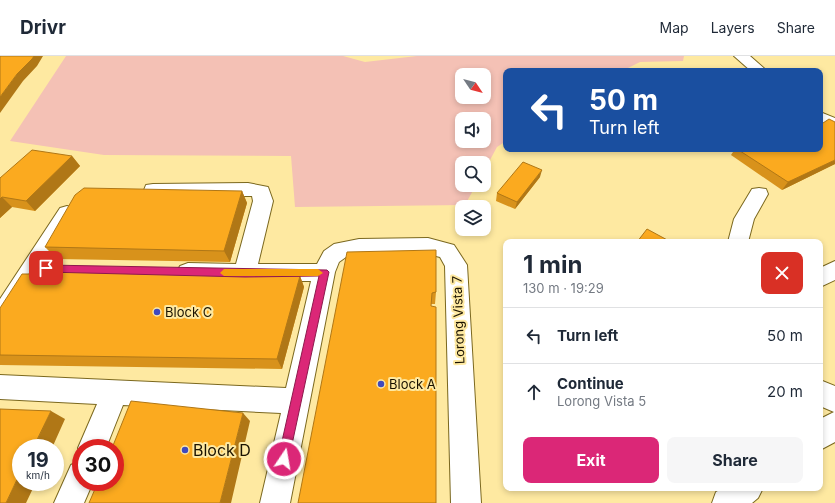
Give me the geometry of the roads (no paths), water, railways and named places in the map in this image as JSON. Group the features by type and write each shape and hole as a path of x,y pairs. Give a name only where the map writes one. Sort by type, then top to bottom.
{"street":[{"path":"741,56 756,68"},
{"path":"823,119 835,125"},
{"path":"136,191 248,189 261,192 263,201 245,273"},
{"path":"739,239 744,218 759,194"},
{"path":"0,318 71,207 82,198"},
{"name":"Lorong Vista 7","path":"275,503 324,272 331,257 341,250 359,247 428,246 447,251 456,265 466,503"},
{"path":"31,268 54,268"},
{"path":"823,276 835,270"},
{"path":"166,271 245,273 324,272"},
{"path":"0,387 297,401"},
{"path":"96,439 115,393"},
{"path":"823,394 835,400"},
{"path":"823,434 835,425"},
{"path":"69,503 74,491"},
{"path":"727,503 744,491"}],"place":[{"name":"Block C","path":"157,312"},
{"name":"Block A","path":"381,384"},
{"name":"Block D","path":"185,450"}]}
